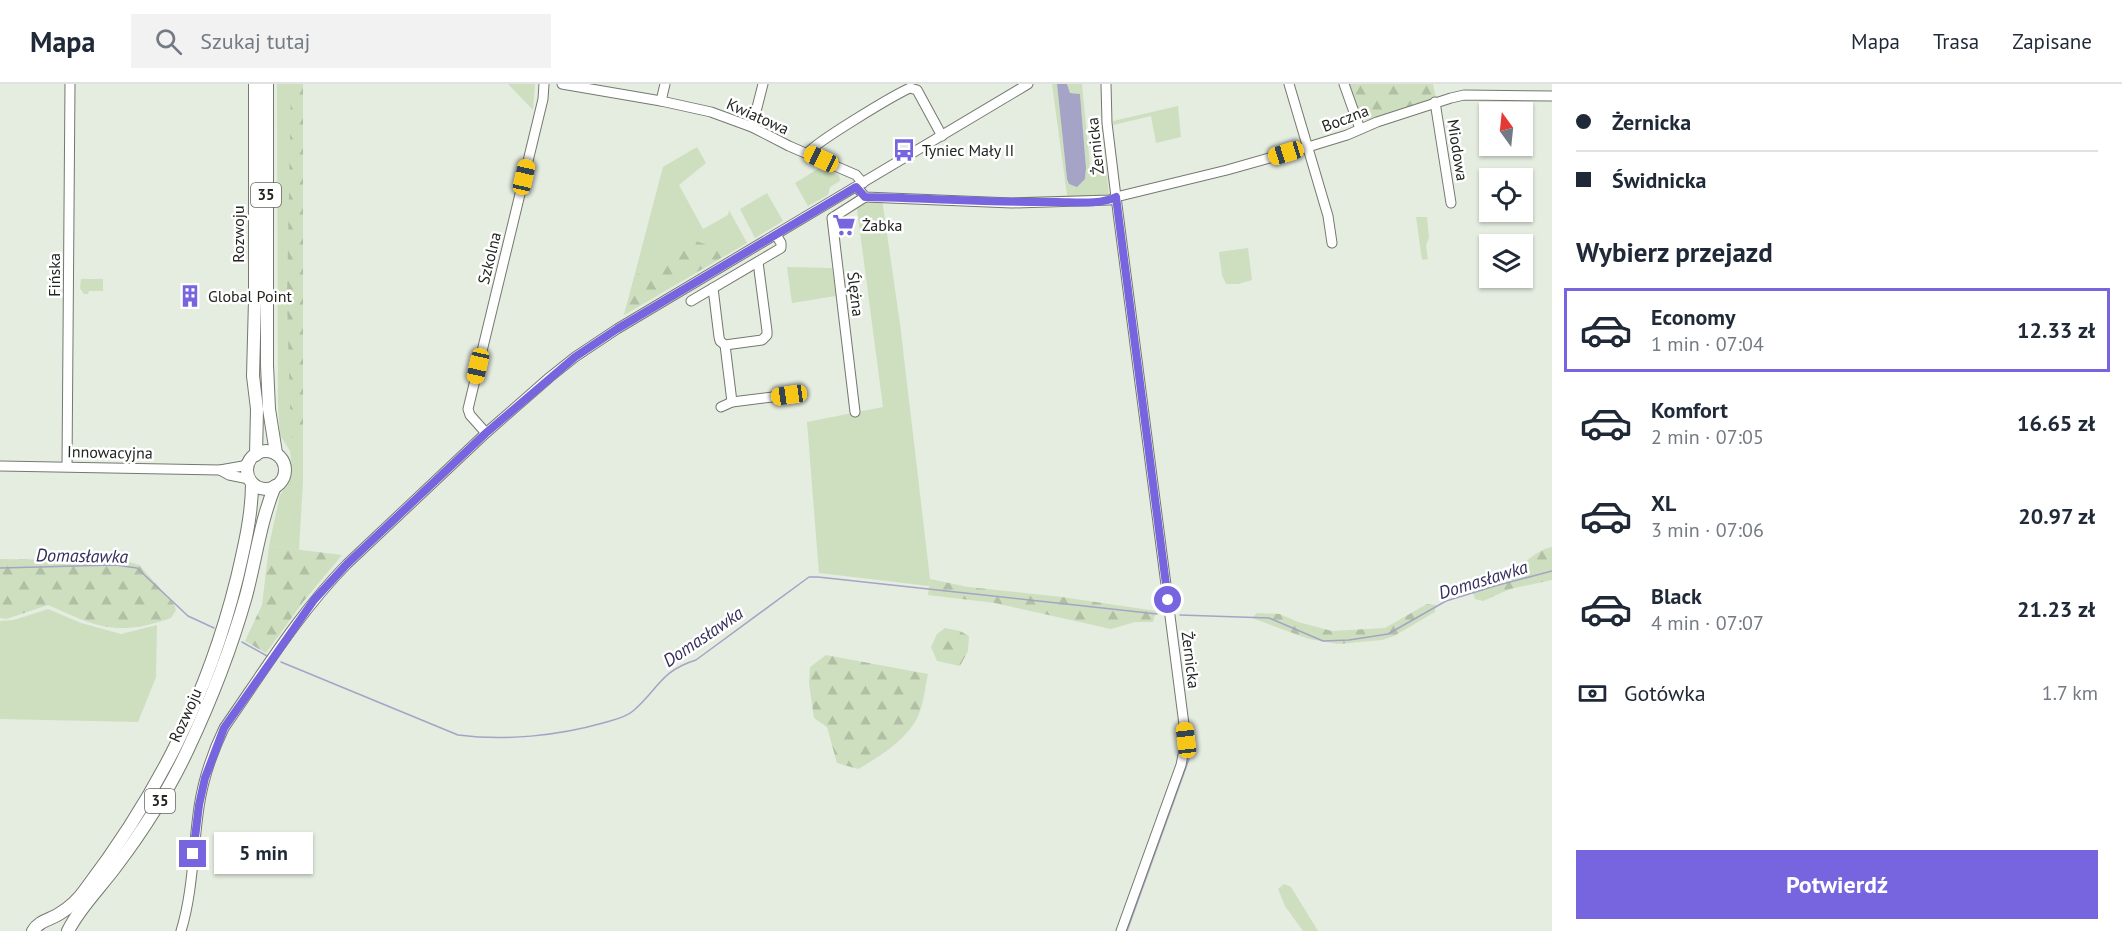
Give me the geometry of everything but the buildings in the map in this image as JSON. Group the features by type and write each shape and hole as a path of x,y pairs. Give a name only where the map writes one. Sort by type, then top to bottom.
{"main road":[{"name":"Rozwoju","path":"253,458 257,409 253,376 255,84"},
{"name":"Rozwoju","path":"267,84 267,365 269,410 276,453"},
{"path":"253,458 263,453 276,453"},
{"name":"35","path":"275,486 282,479 285,468 283,461 276,453"},
{"name":"35","path":"251,482 248,468 253,458"},
{"name":"Rozwoju","path":"48,920 75,902 105,863 154,789 186,726 212,664 230,604 245,539 251,482"},
{"path":"251,482 265,489 275,486"},
{"name":"Rozwoju","path":"68,931 76,916 116,867 151,815 180,766 201,722 217,683 243,605 259,531 275,486"},
{"path":"48,920 57,923 63,931"},
{"name":"35","path":"33,931 38,924 48,920"}],"street":[{"name":"Fińska","path":"67,466 70,84"},
{"name":"Szkolna","path":"486,433 470,415 468,409 543,99 544,84"},
{"name":"Kwiatowa","path":"562,84 595,87 661,100 711,112 752,127 856,175 865,197"},
{"path":"661,100 664,84"},
{"path":"752,127 763,84"},
{"path":"181,931 189,891 199,805 205,778 224,728 300,618 328,582 486,433 575,357 617,329 1028,84"},
{"name":"Żernicka","path":"1106,84 1107,123 1116,197 1186,740 1181,765 1121,931"},
{"path":"1289,84 1328,216 1332,243"},
{"path":"1344,84 1360,129"},
{"path":"808,153 810,149 828,137 910,88 917,90 942,136"},
{"name":"Boczna","path":"865,197 1012,203 1110,200 1308,147 1435,102 1464,95 1552,96"},
{"name":"Miodowa","path":"1435,102 1451,203"},
{"name":"Ślężna","path":"855,412 832,218 865,197"},
{"path":"691,301 781,248 776,235"},
{"path":"725,345 762,340 767,335 758,262"},
{"path":"713,288 719,337 725,345 732,402"},
{"path":"721,407 732,402 789,395"},
{"name":"Innowacyjna","path":"0,466 220,470 243,466 253,458"},
{"name":"Innowacyjna","path":"220,470 251,482"}],"green space":[{"path":"277,84 303,84 303,481 299,550 269,546 280,495 289,481 292,470 290,451 280,435 278,405"},
{"path":"291,84 303,84 303,446 291,437 287,300"},
{"path":"508,84 535,84 533,110"},
{"path":"1052,84 1057,84 1067,179 1085,179 1080,94 1070,93 1067,84 1082,84 1090,166 1106,165 1109,196 1069,199"},
{"path":"1347,84 1433,84 1436,98 1367,120 1359,120"},
{"path":"1178,106 1181,137 1156,143 1151,116 1113,125 1113,121"},
{"path":"697,147 706,163 679,185 703,229 728,215 729,210 747,243 624,315 663,167"},
{"path":"821,167 839,175 840,181 830,187 828,195 808,206 795,183"},
{"path":"767,193 783,221 755,238 740,209"},
{"path":"872,199 882,199 900,324 929,586 819,573 807,422 883,407 857,209"},
{"path":"1416,217 1427,217 1428,259 1422,260"},
{"path":"696,241 729,253 624,315 635,276"},
{"path":"1248,248 1252,280 1238,284 1226,284 1222,275 1219,252"},
{"path":"787,267 832,268 836,296 792,303"},
{"path":"81,279 103,279 103,291 89,291 88,294 84,294 80,288"},
{"path":"269,546 342,555 303,602 266,653 245,641 262,605"},
{"path":"1552,547 1552,580 1510,589 1483,601 1475,599 1472,590 1507,575 1534,555"},
{"path":"0,559 126,561 139,565 174,604 176,610 171,618 152,624 121,628 94,624 48,605 6,619 0,618"},
{"path":"930,579 968,587 1062,597 1156,611 1153,622 1135,622 1111,629 995,603 928,595"},
{"path":"1427,604 1436,605 1435,612 1394,636 1382,640 1338,644 1309,639 1252,618 1257,613 1280,614 1298,622 1332,631 1385,628"},
{"path":"48,609 81,623 121,634 157,625 156,677 138,722 0,719 0,621 14,620"},
{"path":"945,628 960,631 969,636 968,651 960,666 937,661 931,647 937,634"},
{"path":"826,655 928,674 922,706 913,724 892,747 858,769 837,763 827,727 814,718 809,683 810,667"},
{"path":"1284,884 1291,887 1318,931 1303,931 1285,906 1278,889"}],"water":[{"path":"1057,84 1067,84 1070,93 1080,94 1086,168 1085,179 1077,187 1069,184 1067,179"}],"waterway":[{"name":"Domasławka","path":"0,568 115,565 137,568 188,616 214,628"},
{"name":"Domasławka","path":"1180,615 1269,618 1323,641 1349,640 1388,634 1446,601 1552,571"},
{"name":"Domasławka","path":"281,662 458,735 531,736 603,723 633,711 667,675 684,664 696,660 809,577 1157,614"},
{"name":"Domasławka","path":"242,642 267,656"},
{"path":"1127,931 1189,759"}],"place":[{"name":"Tyniec Mały II","path":"904,150"},
{"name":"Żabka","path":"844,225"},
{"name":"Global Point","path":"190,296"}],"route":[{"path":"193,854 205,778 224,728 328,582 486,433 575,357 617,329 856,187 865,197 1012,203 1095,201 1110,200 1116,197 1168,600"}]}
